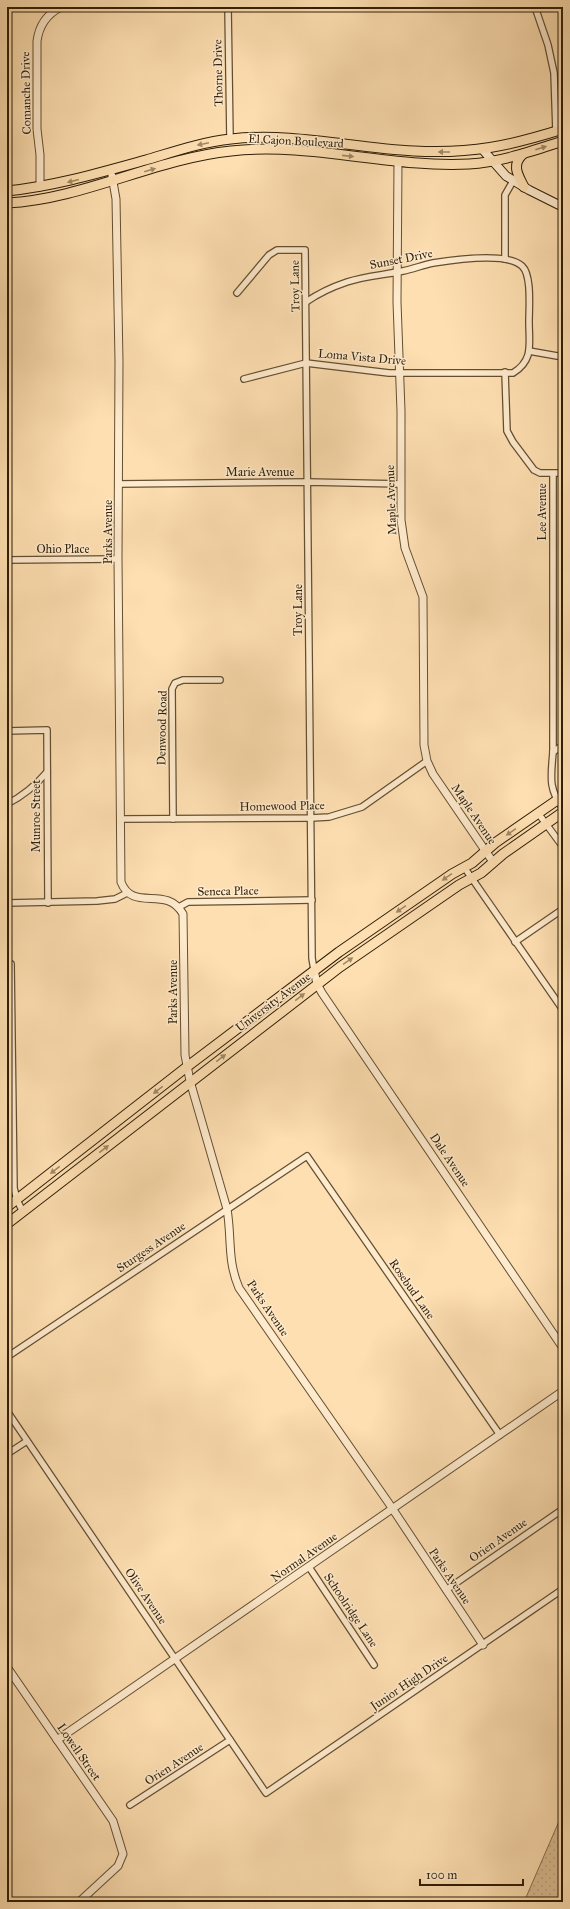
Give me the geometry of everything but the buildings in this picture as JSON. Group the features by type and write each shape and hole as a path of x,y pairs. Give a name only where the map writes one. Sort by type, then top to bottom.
{"main road":[{"name":"El Cajon Boulevard","path":"7,191 70,182 196,146 230,139 291,138 413,151 444,152 483,150 513,144 560,130"},
{"name":"El Cajon Boulevard","path":"7,203 49,199 197,157 249,149 297,150 398,161 447,164 492,161 523,154 563,141"},
{"path":"483,150 501,172 513,181 563,207"},
{"path":"523,154 517,160 515,167 524,187"},
{"name":"University Avenue","path":"7,1207 314,970 419,896 472,863 486,851 560,798"},
{"name":"University Avenue","path":"7,1224 317,984 430,904 472,878 563,812"}],"street":[{"name":"Comanche Drive","path":"40,187 40,155 37,129 37,41 39,31 44,21 51,13 61,7"},
{"name":"Thorne Drive","path":"228,7 230,139"},
{"path":"535,7 548,45 554,73 560,130"},
{"name":"Maple Avenue","path":"398,161 397,272 402,532 405,548 423,597 424,733 427,761 433,774 493,862"},
{"name":"Parks Avenue","path":"110,170 116,199 119,361 118,559 122,882 127,893"},
{"path":"505,372 513,373 520,368 528,357 529,351 528,279 522,266 515,261 505,259 505,195 513,181"},
{"name":"Troy Lane","path":"237,293 269,255 276,250 305,250 314,970"},
{"name":"Sunset Drive","path":"306,302 323,291 365,277 432,264 469,259 505,259"},
{"path":"529,351 563,358"},
{"name":"Loma Vista Drive","path":"244,379 306,363 400,373 505,372"},
{"name":"Lee Avenue","path":"505,372 507,431 513,442 534,470 540,473 553,474 553,752 550,785 560,798 563,809"},
{"path":"553,474 563,473"},
{"name":"Marie Avenue","path":"118,484 308,482 401,484"},
{"name":"Ohio Place","path":"7,560 118,559"},
{"name":"Denwood Road","path":"173,819 172,689 175,683 183,680 220,680"},
{"name":"Munroe Street","path":"7,730 47,730 48,903"},
{"path":"553,752 563,745"},
{"name":"Homewood Place","path":"122,819 329,817 362,807 427,761"},
{"path":"7,804 17,799 33,787 47,772"},
{"path":"538,813 563,847"},
{"path":"464,867 563,1010"},
{"path":"7,903 48,903 115,899 127,893 136,898 161,898 169,900 179,907"},
{"name":"Seneca Place","path":"179,907 188,902 312,900"},
{"name":"Parks Avenue","path":"179,907 183,914 185,1055 190,1081 227,1209 230,1228 230,1260 239,1288 393,1509 483,1644"},
{"path":"515,942 563,909"},
{"path":"11,964 10,1107 14,1188 17,1200 23,1212"},
{"path":"314,970 317,984"},
{"name":"Dale Avenue","path":"317,984 563,1348"},
{"name":"Sturgess Avenue","path":"7,1357 307,1156"},
{"name":"Rosebud Lane","path":"307,1156 500,1435"},
{"name":"Normal Avenue","path":"57,1740 563,1391"},
{"name":"Olive Avenue","path":"7,1411 266,1793"},
{"path":"7,1454 27,1440"},
{"name":"Orien Avenue","path":"446,1590 563,1509"},
{"name":"Schoolridge Lane","path":"309,1567 374,1665"},
{"name":"Junior High Drive","path":"266,1793 563,1589"},
{"name":"Lowell Street","path":"7,1667 113,1821 123,1854 118,1866 79,1902"},
{"name":"Orien Avenue","path":"130,1805 230,1740"}],"shaded area":[{"path":"563,1812 563,1902 524,1902"}]}
